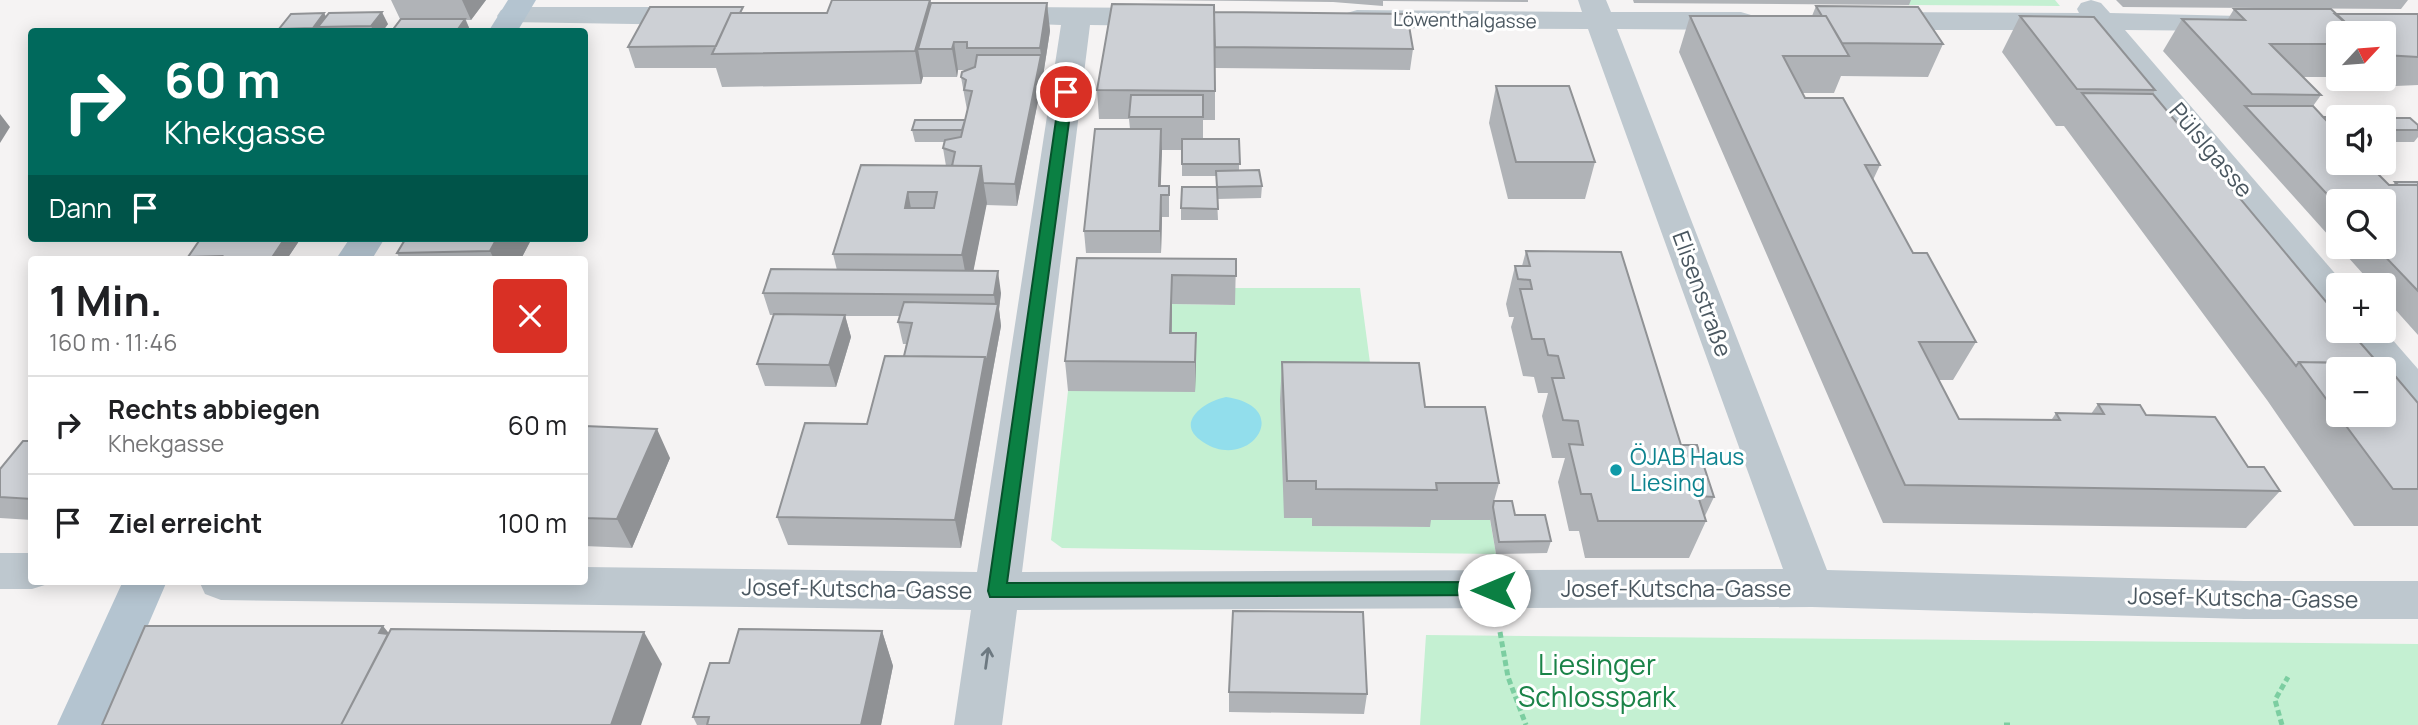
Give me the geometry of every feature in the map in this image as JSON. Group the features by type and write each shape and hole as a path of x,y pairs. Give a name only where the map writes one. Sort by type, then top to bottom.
{"main road":[{"path":"81,725 143,585"}],"street":[{"path":"1848,21 2092,10 2253,22"},
{"name":"Pülslgasse","path":"2092,10 2326,287"},
{"name":"Löwenthalgasse","path":"1325,19 1596,11 1765,21"},
{"name":"Elisenstraße","path":"1596,11 1811,588"},
{"path":"512,16 718,16"},
{"path":"967,16 1187,18"},
{"path":"978,725 1077,16"},
{"path":"2373,343 2418,396"},
{"path":"0,571 28,571"},
{"name":"Josef-Kutscha-Gasse","path":"531,585 997,591 1811,588 2244,600 2418,600"}],"path":[{"path":"1494,590 1508,677 1526,725"},
{"path":"2282,725 2274,710 2275,697 2288,677"},
{"path":"2004,725 2010,725"}],"green space":[{"path":"1906,0 2055,0 2060,6 1909,5"},
{"path":"1235,288 1360,288 1375,400 1284,518 1312,518 1313,526 1429,527 1428,520 1490,520 1496,554 1062,548 1051,540 1068,391 1195,391 1171,362 1172,304 1235,305"},
{"name":"Liesinger Schlosspark","path":"1426,635 2418,644 2418,725 1420,725"}],"water":[{"path":"1226,397 1247,403 1258,413 1262,424 1258,435 1249,444 1236,449 1220,449 1203,442 1191,428 1195,414 1209,403"}],"building":[{"path":"832,0 930,0 915,51 712,54 731,13 827,13"},
{"path":"931,3 1047,3 1040,48 967,48 967,42 954,42 952,49 918,49"},
{"path":"1112,4 1214,5 1215,91 1097,90"},
{"path":"1816,6 1918,7 1943,44 1842,43 1826,16 1822,16"},
{"path":"650,7 743,7 740,13 731,13 716,46 628,47"},
{"path":"2234,9 2331,9 2344,21 2326,21 2326,44 2270,44 2321,95 2252,94 2182,19 2245,20"},
{"path":"382,12 371,26 318,27 329,13"},
{"path":"1214,12 1407,14 1413,49 1215,47"},
{"path":"324,13 313,28 280,28 291,14"},
{"path":"2335,14 2418,14 2418,57 2396,56 2396,21 2343,21"},
{"path":"1690,16 1826,16 1849,56 1783,56 1805,98 1843,98 1880,165 1865,165 1913,253 1927,253 1976,342 1919,342 1959,419 2060,420 2056,413 2104,414 2098,404 2140,405 2146,415 2215,417 2248,467 2264,467 2280,491 1905,485"},
{"path":"2020,16 2094,17 2155,90 2077,89"},
{"path":"401,19 465,19 459,28 394,28"},
{"path":"977,55 1041,55 1015,184 983,183 981,166 952,166 955,152 943,148 945,140 961,137 972,91 964,90 966,80 961,77 962,72 975,67"},
{"path":"1496,86 1569,86 1595,162 1516,162"},
{"path":"2082,93 2153,94 2326,302 2326,343 2360,343 2373,357 2326,357 2326,362 2299,362 2296,366"},
{"path":"1131,95 1203,95 1203,117 1129,117"},
{"path":"2245,106 2313,106 2326,120 2326,175 2379,175 2389,185 2418,186 2418,291 2387,259 2396,259 2396,189 2326,189 2326,193"},
{"path":"2396,118 2410,118 2418,125 2418,130 2396,130"},
{"path":"915,120 965,120 962,130 912,130"},
{"path":"1095,129 1161,129 1159,186 1169,186 1169,195 1161,195 1160,231 1084,231"},
{"path":"1182,139 1239,139 1240,164 1182,164"},
{"path":"861,165 981,166 962,255 833,254","holes":["908,192 937,192 934,208 905,208"]},
{"path":"1259,170 1262,186 1217,187 1216,171"},
{"path":"2395,182 2418,182 2418,186 2398,185"},
{"path":"1182,187 1217,187 1218,209 1181,208"},
{"path":"198,242 282,242 273,256 189,256"},
{"path":"404,242 495,242 490,251 397,253"},
{"path":"1526,251 1621,252 1681,445 1697,445 1714,497 1698,496 1706,521 1598,521 1591,494 1581,494 1569,444 1583,445 1578,421 1563,420 1552,378 1564,378 1558,356 1548,355 1544,339 1532,339 1520,289 1532,289 1530,280 1518,279 1515,266 1530,266"},
{"path":"1077,258 1236,259 1236,276 1172,275 1170,333 1196,333 1195,362 1065,361"},
{"path":"771,269 998,271 994,295 763,293"},
{"path":"904,302 998,304 986,364 985,357 904,356 912,323 898,322"},
{"path":"774,314 845,315 829,365 757,364"},
{"path":"885,356 985,357 955,520 777,517 805,423 867,424"},
{"path":"1282,362 1419,363 1425,407 1485,407 1499,483 1436,483 1437,490 1316,489 1316,481 1287,481"},
{"path":"2299,362 2326,363 2326,399"},
{"path":"2396,377 2418,403 2418,489 2393,489 2347,427 2396,427"},
{"path":"588,426 657,429 617,519 588,518"},
{"path":"23,441 28,441 28,499 0,497 0,469"},
{"path":"1494,501 1512,501 1515,515 1545,515 1551,541 1499,542"},
{"path":"1233,611 1363,612 1367,694 1229,692"},
{"path":"145,626 383,626 379,633 388,634 341,725 102,725"},
{"path":"391,629 644,632 611,725 341,725"},
{"path":"739,629 882,631 861,725 707,725 709,717 693,717 710,663 729,663"}],"place":[{"name":"ÖJAB Haus Liesing","path":"1616,470"}],"route":[{"path":"1066,92 997,591 1494,590"}]}
